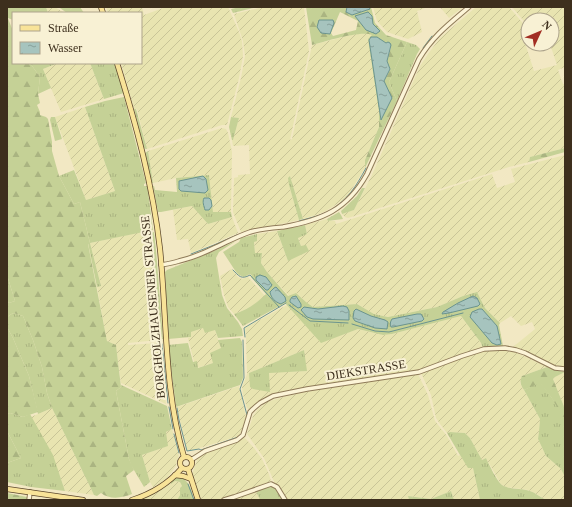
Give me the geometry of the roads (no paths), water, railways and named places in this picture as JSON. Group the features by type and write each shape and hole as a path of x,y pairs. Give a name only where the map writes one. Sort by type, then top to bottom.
{"main road":[{"name":"BORGHOLZHAUSENER STRASSE","path":"117,64 142,152 158,231 169,380 177,431 184,457"},
{"path":"182,468 180,465 181,459 188,457 191,460 192,465 188,469"},
{"path":"182,468 185,470 188,469"},
{"path":"132,500 164,484 182,468"},
{"path":"188,469 198,500"},
{"path":"175,475 191,479"},
{"path":"7,489 83,500"}],"street":[{"path":"161,265 190,258 250,232 298,224 318,218 345,203 361,185 424,51 442,30 469,7"},
{"name":"DIEKSTRASSE","path":"191,460 205,451 237,440 241,437 250,412 260,403 276,395 419,372 484,349 505,348 516,350 554,368 565,369"},
{"path":"224,500 269,484 273,484 277,487 285,500"},
{"path":"29,500 30,492"}],"water":[{"path":"347,7 369,7 370,9 352,15 346,12"},
{"path":"368,12 372,16 373,24 380,31 376,34 366,30 355,16"},
{"path":"319,20 333,20 334,23 330,34 321,33 317,27"},
{"path":"371,37 377,37 386,43 390,43 391,45 387,61 390,69 384,81 392,98 381,120 369,40"},
{"path":"203,176 206,179 208,190 205,193 181,191 179,189 179,181"},
{"path":"204,198 209,198 211,200 212,206 209,210 205,210 203,202"},
{"path":"260,275 266,277 272,285 268,290 266,290 256,280 256,277"},
{"path":"276,287 285,297 286,301 281,304 274,300 271,296 270,292"},
{"path":"296,296 301,304 301,307 298,308 290,302 292,297"},
{"path":"473,296 477,298 480,304 478,306 442,314 458,303"},
{"path":"343,306 347,307 349,311 349,320 313,319 307,317 301,310 304,307 318,309"},
{"path":"356,309 371,316 385,320 388,322 387,329 375,328 355,321 353,318 354,311"},
{"path":"482,309 497,326 501,344 497,345 492,343 470,317 472,312"},
{"path":"421,314 424,319 422,321 391,327 390,323 392,319"}],"waterway":[{"path":"423,48 432,36"},
{"path":"330,211 342,202 351,192 366,168"},
{"path":"299,221 325,213"},
{"path":"191,254 237,235"},
{"path":"233,270 242,277 250,275 279,307"},
{"path":"245,337 244,328 286,303"},
{"path":"289,305 310,321 348,323"},
{"path":"352,324 375,331 389,332 463,313"},
{"path":"243,340 244,378 240,389 247,415"},
{"path":"162,344 168,403"},
{"path":"169,407 173,429"},
{"path":"177,408 187,451 201,450 238,437"},
{"path":"174,434 179,453"},
{"path":"188,484 194,500"}]}
